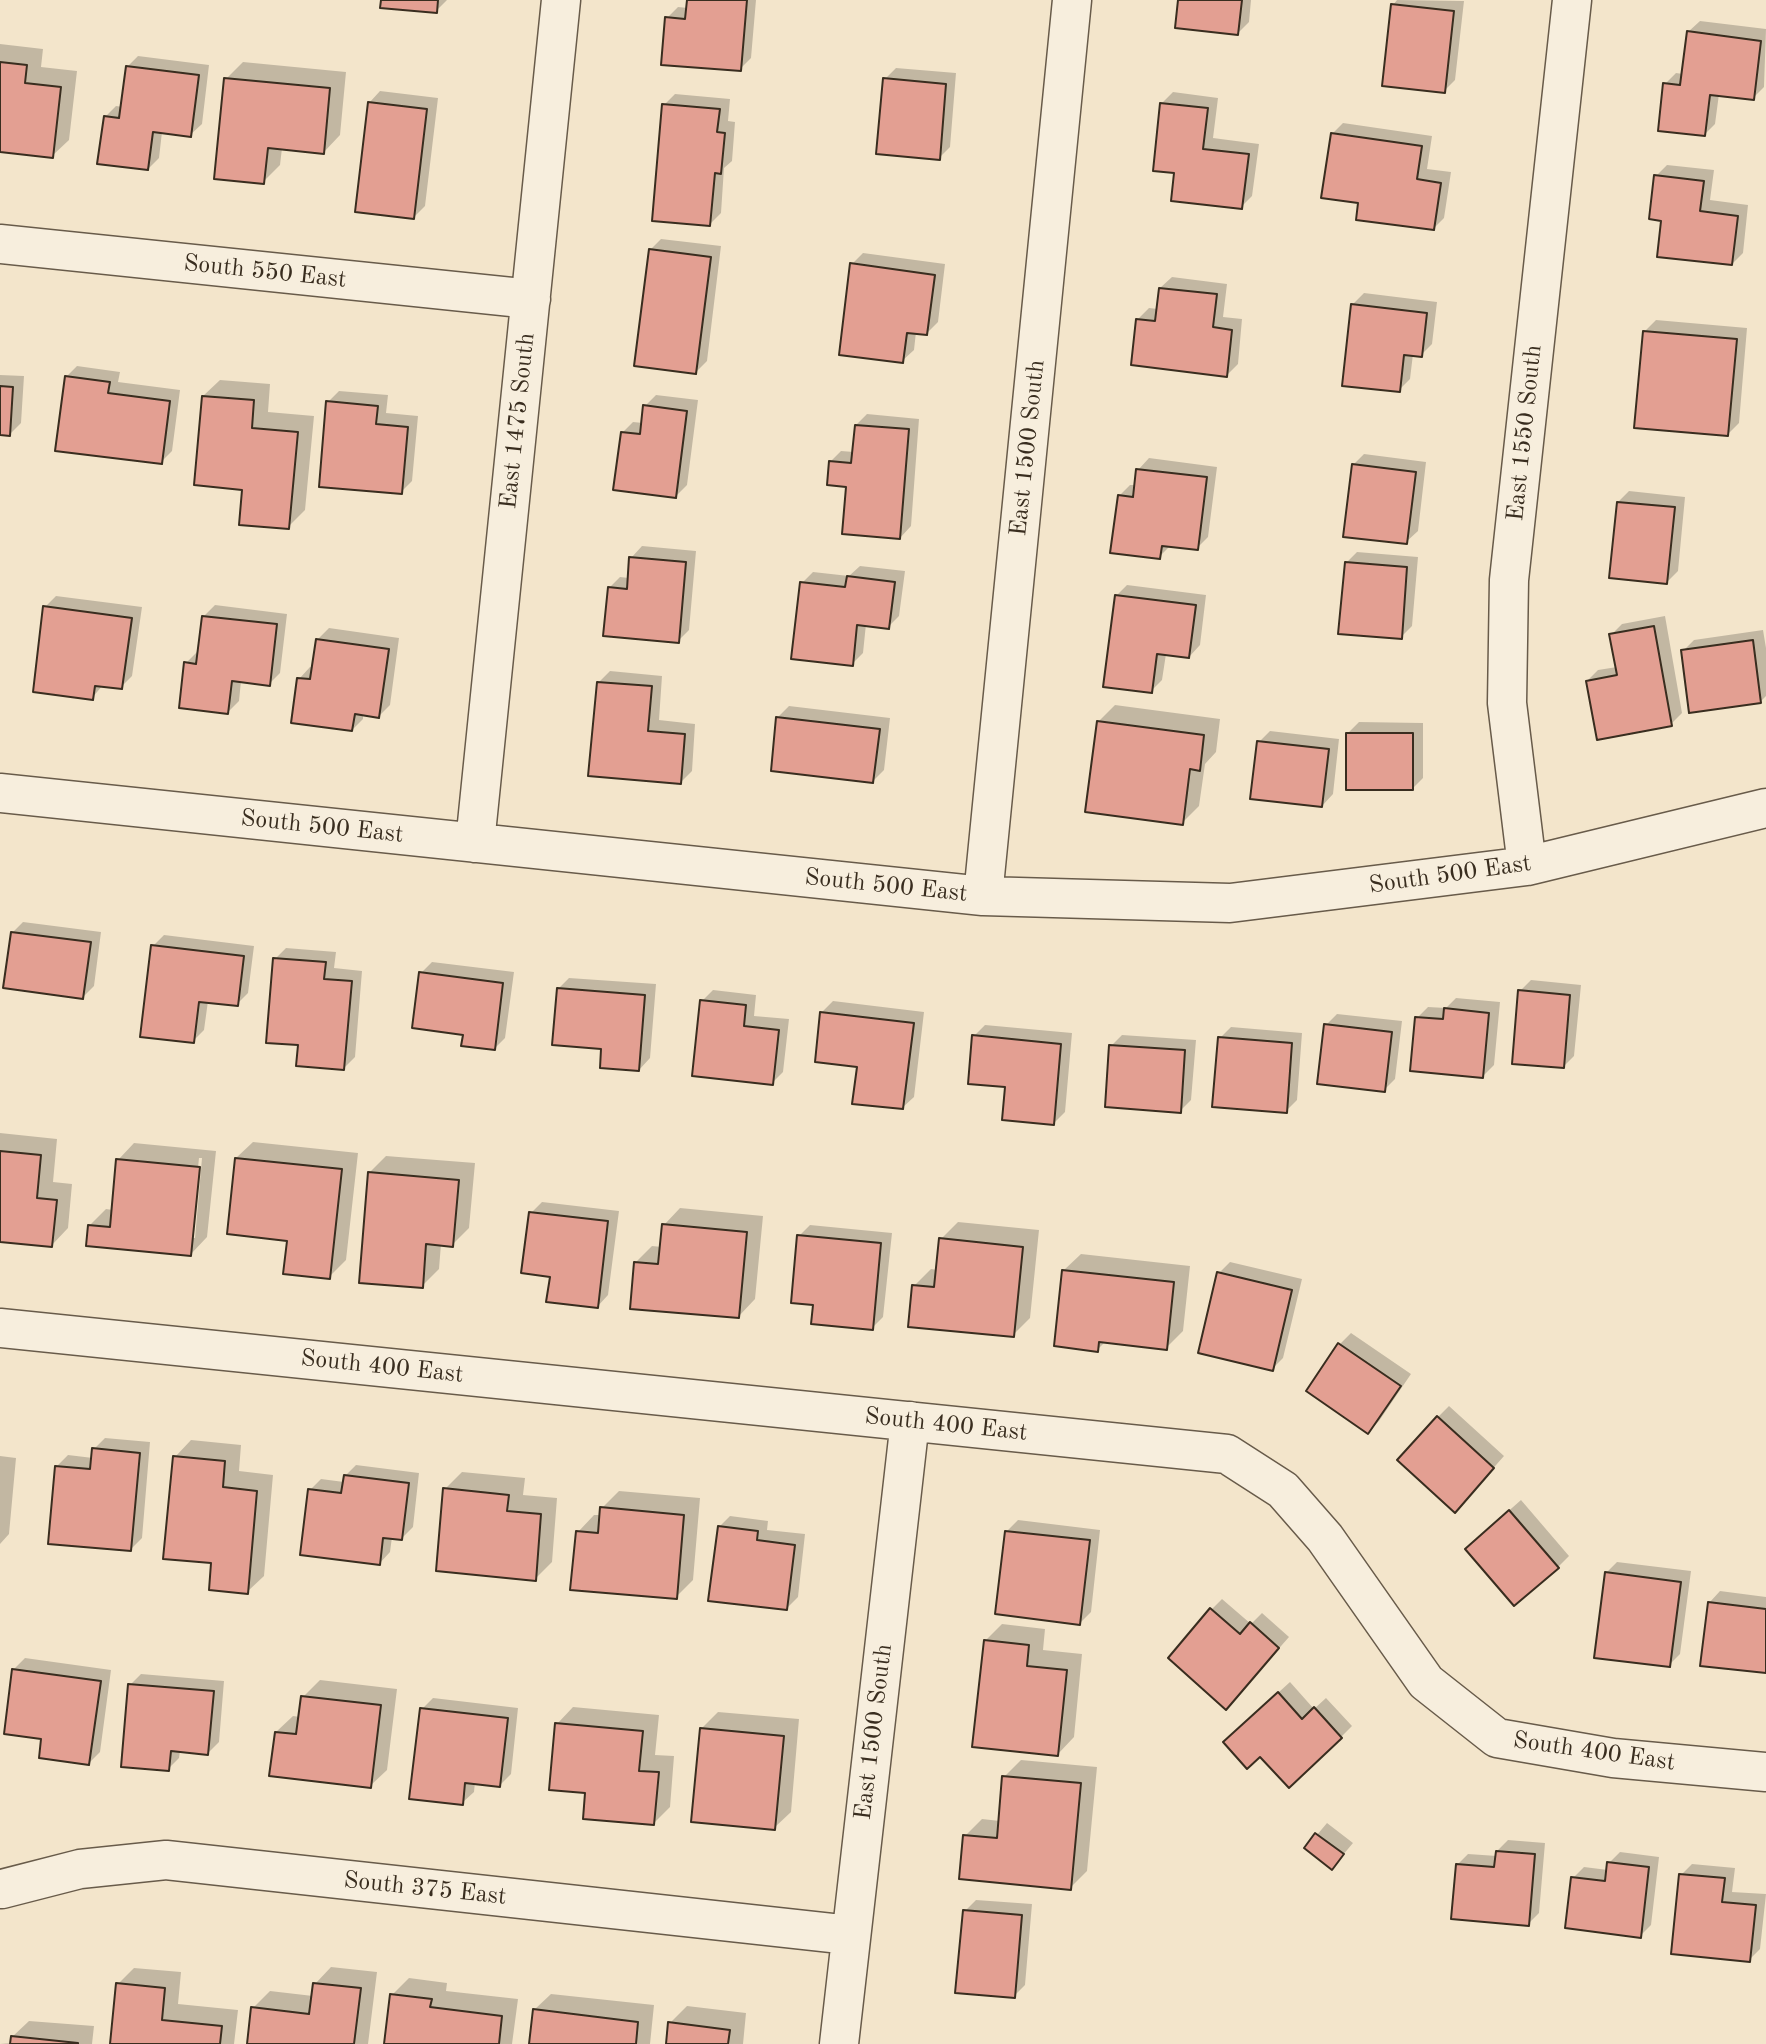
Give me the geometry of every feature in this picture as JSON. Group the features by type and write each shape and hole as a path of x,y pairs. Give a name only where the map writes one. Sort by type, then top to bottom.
{"street":[{"name":"East 1475 South","path":"475,843 561,0"},
{"name":"East 1500 South","path":"983,896 1072,0"},
{"name":"East 1550 South","path":"1527,866 1507,703 1509,580 1572,0"},
{"name":"South 550 East","path":"0,244 531,299"},
{"name":"South 500 East","path":"0,793 983,896 1230,903 1527,866 1766,808"},
{"name":"South 400 East","path":"0,1328 1227,1454 1283,1490 1325,1538 1426,1682 1497,1738 1613,1758 1766,1772"},
{"name":"East 1500 South","path":"839,2044 910,1421"},
{"name":"South 375 East","path":"2,1889 80,1869 166,1860 850,1936"}],"building":[{"path":"381,0 438,0 437,13 380,8"},
{"path":"687,0 747,0 741,71 661,65 665,17 685,19"},
{"path":"1178,0 1242,0 1238,35 1175,28"},
{"path":"1391,4 1454,11 1445,93 1382,86"},
{"path":"1687,31 1761,41 1754,100 1710,95 1705,136 1658,131 1663,83 1680,85"},
{"path":"0,62 27,65 25,83 61,87 53,158 0,152"},
{"path":"126,66 199,75 191,137 153,132 148,170 97,164 104,116 119,118"},
{"path":"224,78 330,88 324,154 268,148 264,184 214,179"},
{"path":"883,78 946,84 940,160 876,154"},
{"path":"368,102 427,109 414,219 355,212"},
{"path":"1160,103 1208,108 1203,149 1249,154 1242,209 1171,201 1174,173 1153,171"},
{"path":"662,104 720,109 717,132 725,133 721,174 715,173 710,226 652,221"},
{"path":"1331,133 1422,146 1417,179 1441,183 1434,230 1356,220 1358,203 1321,198"},
{"path":"1654,175 1704,181 1700,211 1738,216 1732,265 1657,257 1661,221 1649,219"},
{"path":"649,249 711,257 696,374 634,366"},
{"path":"850,263 935,275 927,335 907,333 903,363 839,355"},
{"path":"1159,288 1217,294 1213,327 1232,330 1227,377 1131,365 1136,319 1155,321"},
{"path":"1351,304 1427,313 1422,357 1404,355 1400,392 1342,386"},
{"path":"1643,331 1737,339 1728,436 1634,428"},
{"path":"65,376 110,382 108,393 170,401 162,464 55,451"},
{"path":"0,386 13,387 10,436 0,435"},
{"path":"202,396 254,400 252,428 298,432 289,529 239,525 242,490 194,485"},
{"path":"326,401 378,406 376,424 408,427 402,494 319,487"},
{"path":"643,405 687,411 676,498 613,490 621,432 640,434"},
{"path":"855,425 909,429 900,539 842,534 846,487 827,485 829,461 851,463"},
{"path":"1352,464 1416,472 1407,544 1343,537"},
{"path":"1136,469 1207,477 1198,550 1162,546 1160,559 1110,553 1118,495 1133,497"},
{"path":"1617,502 1675,507 1667,584 1609,578"},
{"path":"629,557 686,562 679,643 603,636 608,587 627,589"},
{"path":"1345,562 1407,567 1402,639 1338,634"},
{"path":"847,576 895,582 889,629 857,625 853,666 791,659 800,582 845,587"},
{"path":"1115,595 1196,605 1189,658 1157,654 1152,693 1103,687"},
{"path":"43,606 132,618 122,689 95,686 93,700 33,692"},
{"path":"202,616 277,624 270,686 232,681 228,714 179,708 184,662 196,664"},
{"path":"1654,626 1672,726 1597,740 1586,681 1617,675 1609,634"},
{"path":"316,639 389,649 379,718 355,714 352,731 291,723 297,678 310,679"},
{"path":"1753,640 1761,703 1689,713 1681,650"},
{"path":"597,682 652,686 648,731 685,734 681,784 588,776"},
{"path":"776,717 880,729 873,783 771,771"},
{"path":"1097,721 1204,735 1200,771 1190,769 1183,825 1085,812"},
{"path":"1346,733 1413,733 1413,790 1346,790"},
{"path":"1257,741 1329,749 1322,807 1250,799"},
{"path":"11,932 91,942 83,999 3,988"},
{"path":"151,945 244,956 238,1006 199,1002 194,1043 140,1037"},
{"path":"273,958 326,962 324,979 352,981 344,1070 296,1066 298,1045 266,1043"},
{"path":"419,972 503,983 495,1050 461,1046 463,1035 412,1028"},
{"path":"557,988 645,995 639,1071 600,1068 601,1049 552,1045"},
{"path":"1518,990 1570,995 1564,1068 1512,1064"},
{"path":"700,1000 746,1005 744,1026 779,1030 773,1085 692,1076"},
{"path":"1444,1008 1489,1013 1483,1078 1410,1071 1415,1017 1443,1019"},
{"path":"820,1012 914,1023 903,1109 852,1104 857,1067 815,1062"},
{"path":"1324,1024 1392,1032 1385,1092 1317,1084"},
{"path":"972,1035 1061,1044 1054,1125 1002,1120 1005,1087 968,1084"},
{"path":"1218,1037 1292,1043 1287,1113 1212,1107"},
{"path":"1109,1045 1185,1050 1181,1113 1105,1107"},
{"path":"0,1151 41,1155 37,1198 57,1200 52,1247 0,1242"},
{"path":"235,1158 342,1169 330,1279 283,1274 287,1241 227,1234"},
{"path":"116,1159 200,1167 191,1256 86,1246 88,1225 110,1227"},
{"path":"368,1172 459,1180 453,1247 426,1244 423,1288 359,1283"},
{"path":"529,1212 608,1221 598,1308 546,1302 550,1277 521,1273"},
{"path":"662,1224 747,1232 739,1318 630,1309 634,1262 658,1264"},
{"path":"797,1235 881,1243 873,1330 811,1324 813,1305 791,1303"},
{"path":"939,1238 1023,1247 1014,1337 908,1327 912,1285 934,1287"},
{"path":"1062,1270 1174,1282 1167,1350 1099,1342 1098,1352 1054,1346"},
{"path":"1217,1272 1292,1290 1273,1371 1198,1353"},
{"path":"1338,1343 1401,1386 1368,1434 1306,1391"},
{"path":"1437,1416 1494,1468 1455,1513 1397,1460"},
{"path":"92,1448 140,1453 131,1551 48,1544 55,1466 90,1469"},
{"path":"173,1456 225,1461 223,1487 257,1491 248,1594 209,1590 211,1563 163,1559"},
{"path":"344,1475 409,1483 402,1540 383,1538 380,1565 300,1555 308,1489 341,1493"},
{"path":"443,1488 509,1495 507,1511 541,1514 536,1581 436,1571"},
{"path":"600,1507 684,1515 677,1599 570,1590 576,1531 598,1533"},
{"path":"1509,1510 1559,1568 1514,1606 1465,1549"},
{"path":"718,1526 758,1531 757,1540 795,1545 787,1610 708,1601"},
{"path":"1005,1531 1090,1540 1080,1625 995,1614"},
{"path":"1605,1572 1681,1582 1670,1667 1594,1658"},
{"path":"1708,1602 1766,1609 1766,1673 1700,1666"},
{"path":"1210,1608 1240,1634 1250,1622 1279,1648 1226,1710 1168,1658"},
{"path":"984,1640 1029,1645 1027,1666 1067,1670 1058,1756 972,1747"},
{"path":"12,1669 101,1681 89,1765 39,1758 41,1739 4,1734"},
{"path":"128,1684 214,1691 208,1755 171,1751 169,1771 121,1767"},
{"path":"1278,1692 1302,1719 1314,1707 1342,1738 1289,1788 1260,1757 1247,1769 1223,1742"},
{"path":"301,1696 381,1705 371,1788 269,1776 275,1732 296,1734"},
{"path":"420,1708 508,1718 500,1787 465,1783 463,1805 409,1799"},
{"path":"555,1723 643,1731 639,1771 659,1772 654,1825 583,1819 585,1793 549,1790"},
{"path":"700,1728 784,1736 775,1830 691,1822"},
{"path":"1002,1776 1081,1783 1071,1890 959,1879 963,1835 997,1838"},
{"path":"1315,1833 1344,1854 1332,1870 1304,1848"},
{"path":"1496,1851 1535,1854 1529,1926 1451,1919 1456,1864 1494,1867"},
{"path":"1607,1862 1649,1867 1641,1938 1565,1928 1571,1877 1605,1881"},
{"path":"1679,1874 1725,1878 1722,1902 1756,1905 1750,1962 1671,1954"},
{"path":"963,1910 1022,1915 1015,1998 955,1993"},
{"path":"116,1983 165,1988 162,2020 222,2026 220,2044 110,2044"},
{"path":"313,1983 361,1988 354,2044 247,2044 251,2007 309,2014"},
{"path":"390,1994 432,1999 430,2007 502,2016 499,2044 384,2044"},
{"path":"533,2009 638,2022 636,2044 529,2044"},
{"path":"668,2022 730,2030 728,2044 666,2044"},
{"path":"11,2036 78,2043 78,2044 10,2044"}]}
